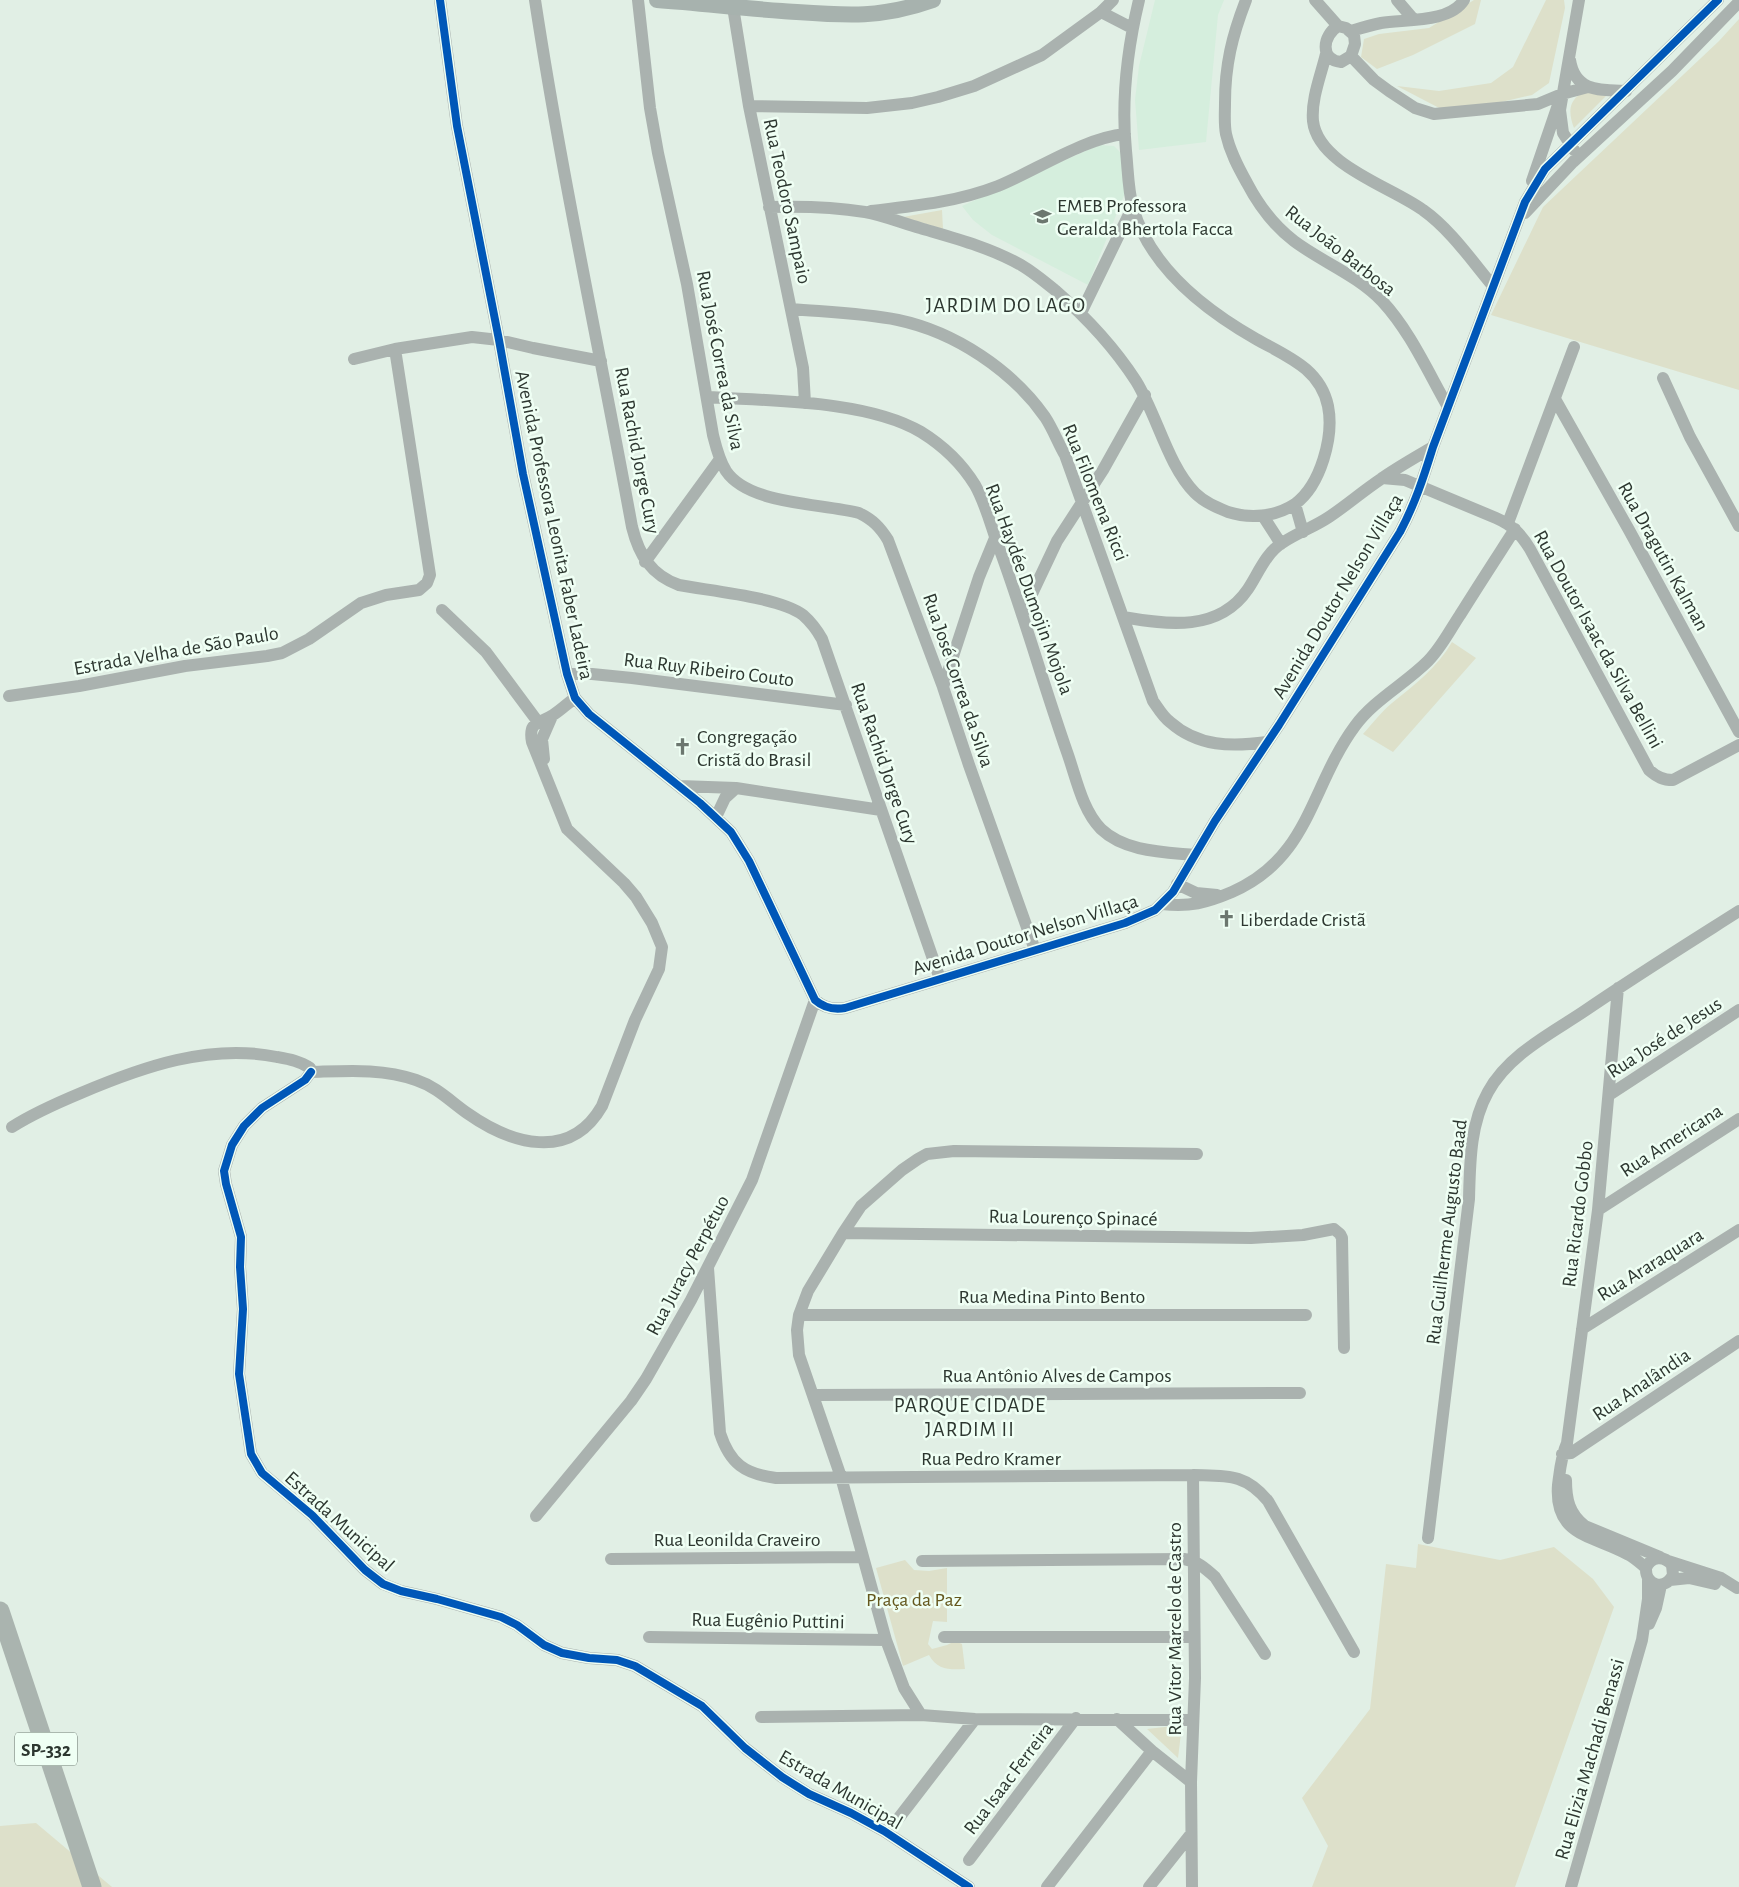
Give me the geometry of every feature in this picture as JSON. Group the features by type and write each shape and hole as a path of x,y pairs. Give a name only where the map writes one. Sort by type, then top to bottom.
{"main road":[{"path":"657,0 716,2 733,7 754,4 862,16 890,12 933,0"},
{"name":"SP-332","path":"0,1611 92,1887"}],"street":[{"name":"Avenida Professora Leonita Faber Ladeira","path":"440,0 457,126 500,340 523,474 567,674 575,698 603,726 680,786 716,817 734,837 748,861 815,1000"},
{"name":"Rua Rachid Jorge Cury","path":"535,0 558,144 602,360 632,527 639,551 645,562 660,575 680,585 786,606 801,614 813,625 822,639 846,705 940,979"},
{"name":"Rua José Correa da Silva","path":"638,0 648,90 658,153 687,284 708,397 714,442 720,459 735,480 757,493 847,510 871,519 880,527 896,556 1035,950"},
{"path":"749,106 867,108 912,103 938,97 974,86 1042,55 1101,12 1112,0"},
{"path":"866,212 991,250 1023,266 1082,313 1126,366 1145,395 1174,461 1194,492 1206,502 1233,513 1251,517 1263,516 1295,504 1312,484 1327,448 1330,422 1328,405 1323,390 1303,366 1235,326 1190,292 1169,271 1154,252 1145,236 1133,206 1125,134 1124,90 1132,28 1139,0"},
{"name":"Rua João Barbosa","path":"1246,0 1235,28 1226,63 1226,132 1234,158 1258,203 1281,231 1296,243 1346,274 1381,300 1394,315 1448,407"},
{"path":"1315,0 1338,26 1346,28 1354,35 1355,44 1351,56 1347,60 1335,62 1326,54"},
{"path":"1397,0 1414,20"},
{"path":"1351,31 1381,23 1414,20 1445,14 1455,10 1464,0"},
{"path":"1579,0 1562,94 1560,119 1563,133 1570,144 1581,154"},
{"name":"Avenida Doutor Nelson Villaça","path":"815,1000 825,1007 832,1009 845,1008 1125,924 1143,916 1162,904 1177,884 1267,742 1400,532 1411,511 1421,487 1433,446 1525,202 1545,169 1718,0"},
{"name":"Avenida Doutor Nelson Villaça","path":"1520,219 1581,154 1672,70 1739,2"},
{"name":"Rua Teodoro Sampaio","path":"733,7 749,106 803,368 805,403"},
{"path":"1101,12 1132,28"},
{"path":"1338,26 1328,36 1326,54 1314,104 1315,131 1320,142 1341,162 1426,211 1440,224 1494,286"},
{"path":"1351,56 1374,80 1415,108 1425,112 1444,114 1538,104 1562,94 1588,87 1626,91"},
{"path":"1570,58 1575,77 1588,87"},
{"path":"1525,202 1562,94"},
{"path":"1538,104 1554,114"},
{"path":"770,207 866,212 940,203 996,187 1098,139 1125,134"},
{"path":"1548,134 1545,169 1568,168"},
{"path":"1082,313 1133,206"},
{"name":"Rua Filomena Ricci","path":"792,309 900,320 930,329 982,357 1022,390 1046,419 1065,455 1153,701 1168,721 1182,732 1197,740 1211,744 1243,745 1267,742"},
{"path":"354,359 395,349 472,337 500,340 533,348 602,360"},
{"path":"1162,904 1190,906 1208,902 1246,885 1266,872 1292,844 1304,825 1339,752 1355,725 1366,713 1418,670 1436,652 1511,526 1574,347"},
{"name":"Estrada Velha de São Paulo","path":"9,696 80,686 185,666 274,654 295,648 309,640 361,603 386,595 414,592 424,587 430,575 395,349"},
{"path":"1663,378 1690,437 1739,526"},
{"path":"1023,613 1057,541 1102,470 1145,395"},
{"name":"Rua Haydée Dumojin Mojola","path":"708,397 805,403 878,414 912,428 940,445 962,467 975,486 1023,613 1061,734 1085,804 1092,818 1100,828 1126,844 1144,849 1195,855"},
{"name":"Rua Dragutin Kalman","path":"1555,399 1630,530 1739,732"},
{"path":"1123,617 1162,623 1182,623 1214,617 1228,610 1240,600 1268,558 1280,544 1328,517 1382,478 1433,446"},
{"path":"645,562 720,459"},
{"name":"Rua Doutor Isaac da Silva Bellini","path":"1382,478 1399,479 1421,487 1511,526 1530,549 1649,770 1655,775 1667,780 1673,780 1739,745"},
{"path":"1295,504 1303,532"},
{"path":"1263,516 1280,544"},
{"path":"943,688 979,577 995,538"},
{"path":"442,610 486,652 538,722"},
{"name":"Rua Ruy Ribeiro Couto","path":"567,674 592,674 632,678 846,705"},
{"path":"12,1127 47,1108 126,1074 160,1064 203,1055 232,1052 253,1053 297,1062 308,1066 311,1072 360,1070 397,1074 417,1080 445,1095 479,1121 523,1140 553,1143 578,1134 595,1118 602,1106 635,1020 659,969 662,947 652,923 636,897 567,828 531,736 532,728 538,722 552,716 575,698"},
{"path":"547,780 542,744 545,729 552,716"},
{"path":"680,786 736,788 881,810"},
{"path":"716,817 725,798 736,788"},
{"path":"1177,884 1196,893 1224,895"},
{"name":"Rua Guilherme Augusto Baad","path":"1428,1538 1469,1199 1470,1154 1481,1108 1488,1091 1510,1064 1530,1048 1618,988 1739,911"},
{"name":"Rua Ricardo Gobbo","path":"1574,1523 1562,1516 1558,1507 1557,1496 1567,1450 1598,1210 1618,988"},
{"name":"Rua Juracy Perpétuo","path":"536,1516 636,1394 708,1268 752,1180 815,1000"},
{"name":"Rua José de Jesus","path":"1609,1095 1739,1010"},
{"name":"Estrada Municipal","path":"311,1072 305,1080 262,1108 249,1121 232,1145 224,1171 241,1238 240,1266 243,1309 239,1374 251,1454 262,1473 312,1515 365,1570 383,1584 401,1591 501,1617 544,1645 562,1653 589,1658 617,1660 635,1666 702,1706 745,1748 782,1777 809,1794 843,1809 876,1827 969,1887"},
{"name":"Rua Americana","path":"1598,1210 1739,1118"},
{"path":"921,1715 904,1688 886,1640 842,1478 800,1355 797,1330 799,1315 808,1291 842,1233 861,1206 902,1170 928,1154 954,1151 1197,1154"},
{"name":"Rua Lourenço Spinacé","path":"842,1233 1251,1238 1303,1235 1331,1229 1338,1231 1342,1238 1344,1348"},
{"name":"Rua Araraquara","path":"1582,1329 1739,1230"},
{"name":"Rua Pedro Kramer","path":"708,1268 720,1433 733,1460 745,1470 760,1476 776,1478 1228,1476 1247,1482 1258,1489 1268,1501 1354,1652"},
{"name":"Rua Medina Pinto Bento","path":"799,1315 1306,1315"},
{"name":"Rua Analândia","path":"1567,1450 1739,1342"},
{"name":"Rua Antônio Alves de Campos","path":"814,1395 1300,1392"},
{"name":"Rua Vitor Marcelo de Castro","path":"1192,1887 1193,1475"},
{"path":"1574,1523 1664,1559 1721,1578 1738,1588"},
{"path":"1574,1523 1590,1538 1630,1555 1656,1585 1689,1578 1738,1588"},
{"name":"Rua Leonilda Craveiro","path":"611,1559 862,1557"},
{"path":"922,1561 1184,1558 1193,1560 1206,1568 1215,1577 1265,1654"},
{"path":"1647,1574 1651,1560 1664,1559"},
{"path":"1664,1559 1673,1570 1666,1583"},
{"name":"Rua Elizia Machadi Benassi","path":"1571,1887 1642,1640 1648,1600 1647,1574"},
{"name":"Rua Elizia Machadi Benassi","path":"1642,1640 1666,1583"},
{"name":"Rua Eugênio Puttini","path":"649,1637 886,1640"},
{"path":"944,1637 1194,1637"},
{"path":"761,1717 921,1715 975,1719 1193,1720"},
{"name":"Rua Isaac Ferreira","path":"969,1860 1076,1718"},
{"path":"898,1819 975,1719"},
{"name":"Rua Vitor Marcelo de Castro","path":"1117,1719 1152,1751 1191,1782"},
{"path":"1047,1887 1152,1751"},
{"path":"1149,1887 1191,1834"}],"shaded area":[{"path":"1155,0 1224,0 1218,15 1206,142 1139,150 1135,100 1139,66"},
{"name":"EMEB Professora Geralda Bhertola Facca","path":"1099,145 1114,146 1122,154 1125,193 1088,285 992,235 973,220 962,206"}],"green space":[{"path":"1474,0 1481,0 1475,24 1413,55 1377,69 1361,57 1364,39 1379,34 1429,28"},
{"path":"1546,0 1564,0 1565,8 1549,83 1532,95 1497,103 1443,110 1397,86 1439,91 1491,83 1513,67"},
{"path":"1739,19 1739,390 1491,315 1543,207 1719,41"},
{"path":"1585,91 1606,96 1574,128 1570,112 1572,102"},
{"path":"942,210 943,229 903,217"},
{"path":"1452,642 1476,658 1393,752 1363,734 1380,714 1433,668"},
{"path":"1418,1544 1500,1560 1554,1547 1593,1579 1614,1607 1515,1887 1312,1887 1328,1846 1302,1798 1370,1709 1386,1564 1416,1568"},
{"name":"Praça da Paz","path":"905,1560 914,1570 929,1571 947,1568 947,1622 933,1621 928,1644 932,1649 955,1641 962,1644 965,1669 944,1668 936,1664 929,1655 903,1666 876,1568"},
{"path":"1182,1725 1178,1758 1147,1729"},
{"path":"36,1823 112,1887 0,1887 0,1826"}],"cycle path":[{"path":"440,0 457,126 523,474 567,674 575,698 589,714 700,803 731,832 749,861 815,1000 825,1007 837,1009 1125,923 1155,910 1173,892 1215,821 1279,725 1400,532 1419,490 1433,447 1525,202 1545,169 1718,0"},
{"path":"311,1072 305,1080 262,1108 244,1126 232,1145 224,1171 241,1237 240,1267 243,1309 239,1374 251,1454 262,1473 312,1515 365,1570 383,1584 401,1591 501,1617 517,1625 544,1645 562,1653 589,1658 617,1660 635,1666 702,1706 745,1748 782,1777 809,1794 851,1813 884,1831 969,1887"}],"place":[{"name":"EMEB Professora Geralda Bhertola Facca","path":"1043,216"},
{"name":"Congregação Cristã do Brasil","path":"683,747"},
{"name":"Liberdade Cristã","path":"1226,919"}],"district":[{"name":"JARDIM DO LAGO","path":"1006,305"},
{"name":"PARQUE CIDADE JARDIM II","path":"970,1417"}]}
